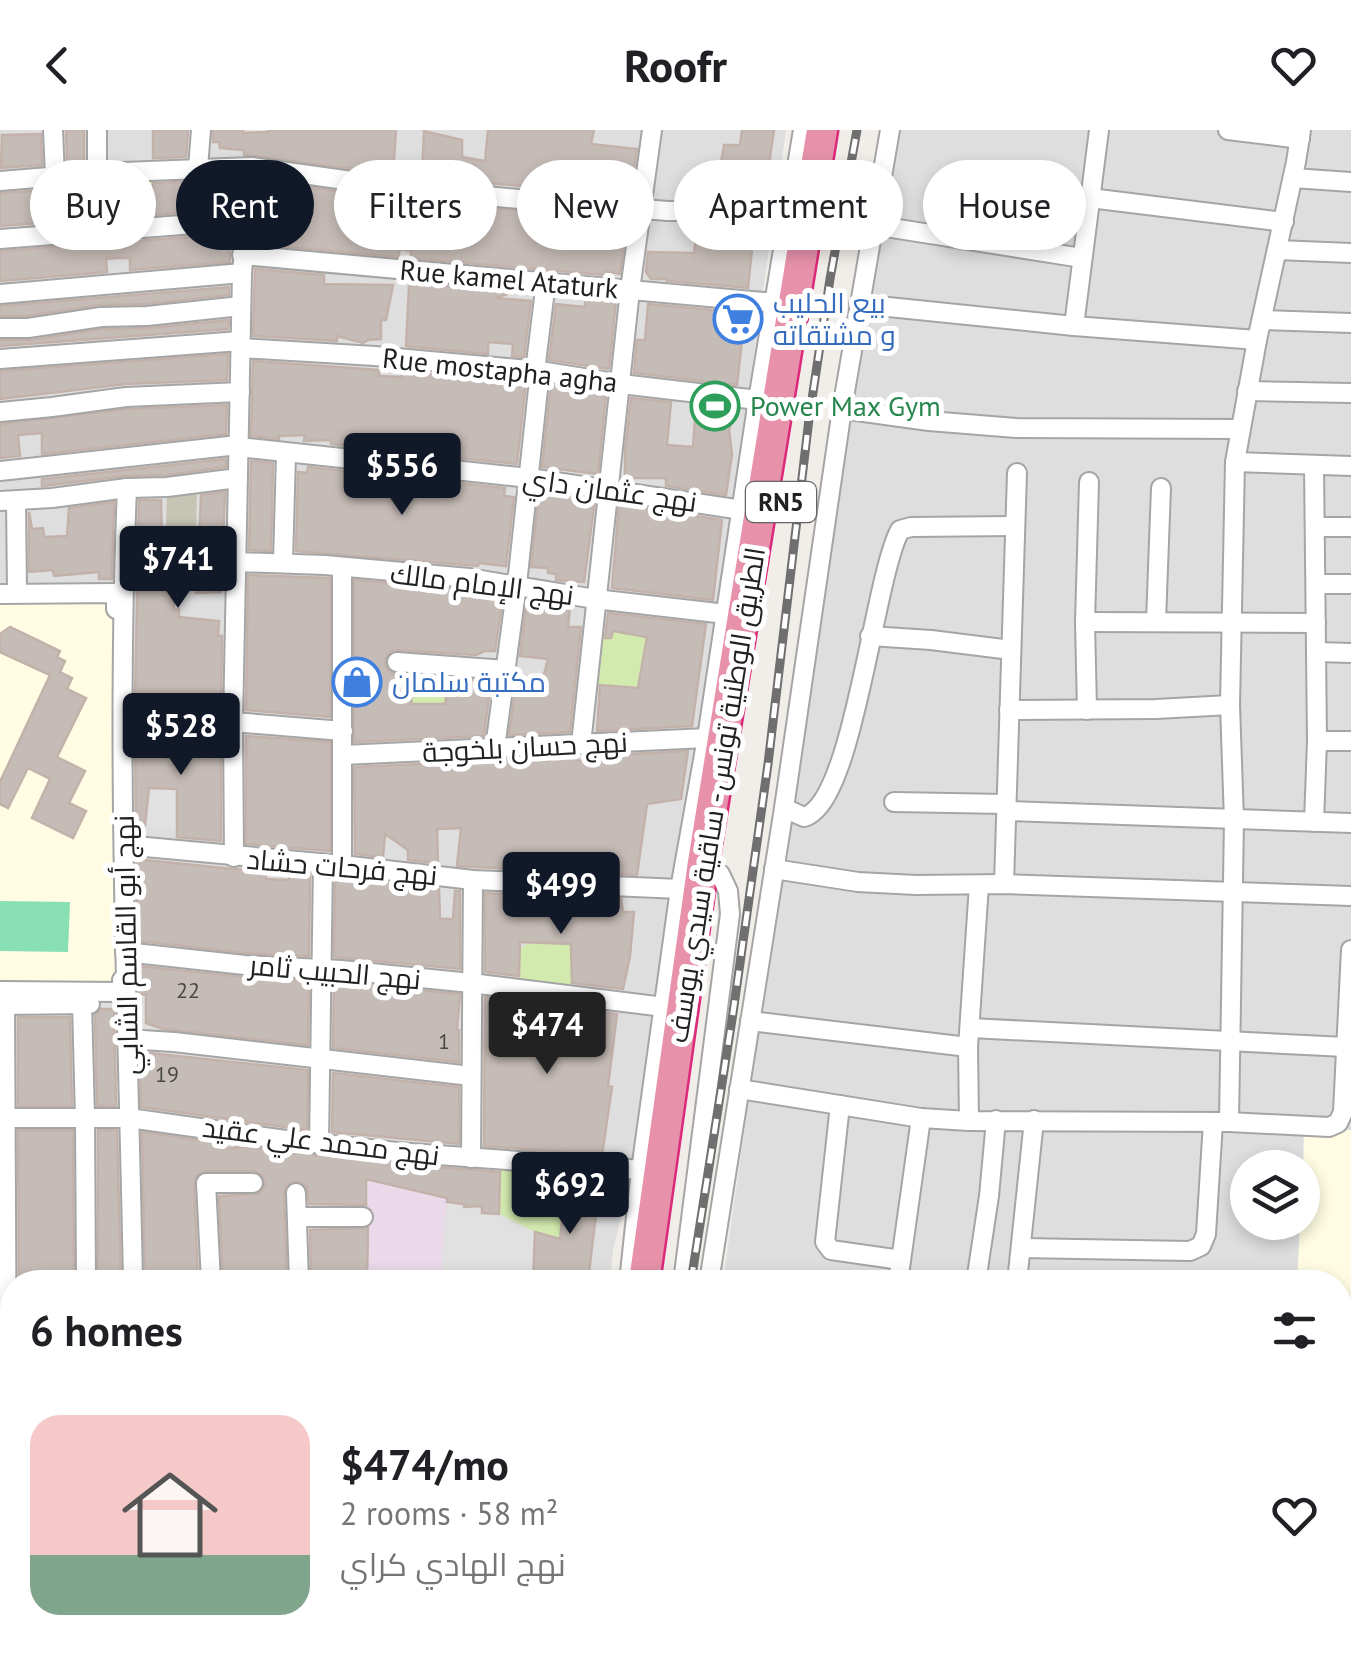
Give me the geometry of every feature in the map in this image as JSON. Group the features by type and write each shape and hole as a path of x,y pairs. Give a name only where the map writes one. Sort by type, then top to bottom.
{"highway":[{"name":"الطريق الوطنية تونس - ساقية سيدي يوسف","path":"646,1270 704,918 822,130"},
{"name":"الطريق الوطنية تونس - ساقية سيدي يوسف","path":"665,1270 704,918 720,874 841,130"}],"street":[{"path":"53,130 54,160"},
{"path":"97,130 97,160"},
{"path":"199,160 201,130"},
{"path":"648,160 652,130"},
{"path":"798,160 803,130"},
{"path":"885,160 890,130"},
{"path":"1074,326 1098,130"},
{"path":"1021,1248 1190,1250 1202,1246 1206,1234 1232,1040 1234,820 1230,705 1235,462 1300,135 1228,130"},
{"path":"314,176 517,198"},
{"path":"0,181 30,178"},
{"path":"1293,178 1351,182"},
{"path":"1090,198 1284,222"},
{"path":"0,239 176,225"},
{"path":"903,230 1082,258"},
{"path":"234,857 233,723 243,250"},
{"path":"580,744 636,250"},
{"path":"629,1270 680,890 784,250"},
{"path":"711,1270 869,250"},
{"path":"1277,250 1351,253"},
{"name":"Rue kamel Ataturk","path":"0,294 242,264 546,282 775,303"},
{"path":"495,748 529,478 546,282"},
{"path":"859,304 1258,340"},
{"path":"0,328 241,306"},
{"path":"1262,320 1351,323"},
{"path":"0,359 240,344"},
{"name":"Rue mostapha agha","path":"240,344 538,371 758,400"},
{"path":"1247,390 1351,393"},
{"path":"0,412 126,397 240,392"},
{"path":"842,409 928,422 1016,428 1240,429"},
{"name":"نهج عثمان داي","path":"0,470 229,446 529,478 742,510"},
{"path":"283,563 286,454"},
{"path":"1235,462 1351,466"},
{"path":"1314,464 1314,822"},
{"path":"1004,884 1017,473"},
{"path":"6,592 8,501 238,478"},
{"path":"1087,710 1088,482"},
{"name":"نهج أبو القاسم الشابي","path":"128,488 123,592 124,845 133,1270"},
{"path":"1156,621 1160,488"},
{"path":"784,808 810,816 837,774 895,540 902,528 1014,526"},
{"path":"1316,527 1351,527"},
{"name":"نهج الإمام مالك","path":"236,562 469,578 595,599 726,614"},
{"path":"342,567 342,865"},
{"path":"1316,584 1351,584"},
{"path":"6,592 123,592"},
{"path":"2,1000 122,992 116,594 6,592"},
{"path":"1085,622 1316,623"},
{"path":"870,636 1010,650"},
{"path":"1316,652 1351,653"},
{"path":"396,662 506,670"},
{"path":"1009,710 1230,705"},
{"path":"124,713 342,731"},
{"name":"نهج حسان بلخوجة","path":"342,755 707,738"},
{"path":"1316,741 1351,742"},
{"path":"894,802 1351,823"},
{"name":"نهج فرحات حشاد","path":"124,845 473,880 680,890"},
{"path":"319,1144 322,864"},
{"path":"774,868 858,882 916,885 1004,884 1351,896"},
{"path":"684,1270 730,914 728,891 720,874"},
{"path":"470,1158 473,880"},
{"path":"969,1121 969,1038 978,884"},
{"path":"739,1089 920,1118 1329,1126 1338,1123 1343,1112 1351,950"},
{"name":"نهج الحبيب ثامر","path":"125,952 471,983 664,1007"},
{"path":"2,1000 125,1004"},
{"path":"2,1000 4,1270"},
{"path":"82,1004 86,1270"},
{"path":"750,1021 969,1038 1232,1040 1345,1047"},
{"path":"126,1039 471,1076"},
{"path":"840,1106 825,1242 831,1250 901,1260"},
{"name":"نهج محمد علي عقيد","path":"2,1118 129,1118 319,1144 641,1170"},
{"path":"900,1270 920,1118"},
{"path":"978,1270 990,1196 996,1120"},
{"path":"1019,1270 1034,1120"},
{"path":"210,1270 206,1183 254,1183"},
{"path":"296,1193 298,1270"},
{"path":"296,1217 363,1217"}],"shaded area":[{"path":"0,130 786,130 782,160 674,160 674,250 769,250 643,1133 611,1270 12,1270 0,594"},
{"path":"885,130 1351,130 1351,1270 725,1270 868,250 903,250 903,160 881,160"},
{"path":"167,487 197,487 196,538 166,537"},
{"path":"116,593 122,992 0,991 0,594"},
{"path":"149,788 177,789 177,830 148,828"},
{"path":"1304,1129 1351,1130 1351,1270 1298,1270 1299,1240 1320,1240 1320,1150 1304,1150"},
{"path":"368,1181 447,1198 442,1270 367,1270"},
{"path":"447,1202 499,1214 535,1232 533,1270 442,1270"}],"green space":[{"path":"598,629 605,638 611,638 613,629 647,637 638,688 590,684"},
{"path":"415,667 451,670 445,704 411,704"},
{"path":"0,901 70,902 68,952 0,951"},
{"path":"526,944 570,944 572,986 519,984 520,950"},
{"path":"500,1167 566,1178 560,1239 535,1232 499,1214"}],"building":[{"path":"66,130 84,130 84,160 67,160"},
{"path":"153,130 188,130 186,157 153,158"},
{"path":"213,130 396,130 394,160 334,160 334,166 314,164 314,160 244,155 244,150 220,148 219,142 213,142"},
{"path":"488,130 594,130 591,144 637,149 635,160 517,160 517,186 497,184 497,160 485,160"},
{"path":"742,130 774,130 770,160 721,160 724,145 740,145"},
{"path":"424,131 462,140 462,157 479,160 423,160"},
{"path":"41,134 42,160 30,160 30,166 1,168 2,135"},
{"path":"176,182 176,213 156,215 156,183"},
{"path":"314,188 334,191 334,250 400,250 398,257 314,249"},
{"path":"30,191 30,224 0,226 0,193"},
{"path":"497,208 517,210 517,250 623,250 620,274 604,271 604,275 411,258 411,251 406,250 497,250"},
{"path":"176,238 176,250 230,250 230,262 130,270 130,258 118,258 106,259 107,272 0,281 0,251 156,250 156,239"},
{"path":"752,250 748,288 651,279 646,272 648,252"},
{"path":"255,269 324,275 324,284 393,285 386,320 381,320 381,339 363,343 337,336 337,341 253,336"},
{"path":"416,283 514,292 495,298 531,301 524,357 512,356 513,344 488,342 488,354 406,346 409,286"},
{"path":"229,287 229,295 0,316 0,306"},
{"path":"585,298 616,301 609,369 549,360 556,304 585,307"},
{"path":"648,304 745,313 737,385 634,373 637,340 645,340"},
{"path":"229,320 228,329 0,346 0,340"},
{"path":"228,354 227,380 125,384 0,399 0,371"},
{"path":"253,361 379,370 379,376 436,374 526,382 517,464 430,455 431,448 389,451 331,444 331,440 304,441 305,435 279,439 251,436"},
{"path":"551,385 606,394 598,474 542,467"},
{"path":"631,398 671,402 667,445 693,447 696,405 735,410 729,430 732,454 726,495 666,486 666,478 625,478"},
{"path":"227,405 226,434 42,454 42,433 18,435 20,456 0,458 0,424 127,409"},
{"path":"226,459 226,467 42,486 42,479"},
{"path":"251,461 273,463 271,551 249,550"},
{"path":"308,467 505,488 504,496 514,497 506,566 296,551 298,472 307,473"},
{"path":"225,492 221,592 196,593 196,574 171,571 171,601 174,610 179,609 179,617 219,621 221,708 135,701 139,500 161,500 162,546 199,543 201,495"},
{"path":"539,492 595,500 584,582 556,580 556,574 548,573 548,568 531,567"},
{"path":"114,502 112,579 99,579 99,572 54,576 53,570 29,572 29,512 32,529 43,528 44,537 67,536 69,508"},
{"path":"619,504 722,520 713,600 612,588"},
{"path":"248,575 330,578 330,717 246,710"},
{"path":"354,580 503,596 495,651 476,655 397,650 391,651 385,660 391,673 414,676 411,704 445,704 450,678 491,681 484,736 354,742"},
{"path":"527,600 570,608 568,627 581,627 570,732 509,735 515,692 539,694 548,659 520,656"},
{"path":"608,613 706,624 692,726 597,731 600,685 638,688 647,637 613,631 611,638 605,638"},
{"path":"10,627 60,651 57,657 65,661 60,672 72,678 67,689 86,698 57,757 85,771 69,803 86,811 73,838 32,818 50,779 28,768 8,808 0,804 0,782 50,675 0,652 0,634"},
{"path":"135,727 221,734 221,841 177,837 177,789 149,788 144,834 136,834"},
{"path":"246,736 330,742 330,851 246,844"},
{"path":"688,751 681,799 647,804 637,875 457,866 461,828 437,829 438,863 408,860 408,850 385,834 383,857 355,854 354,767 578,757 578,761"},
{"path":"136,859 266,871 266,879 289,880 289,873 310,875 309,956 138,941"},
{"path":"335,877 439,889 440,919 453,919 455,891 460,891 460,969 334,957"},
{"path":"485,893 526,895 527,912 588,910 590,898 621,899 623,912 634,912 623,989 572,983 571,944 520,942 519,976 485,972"},
{"path":"138,966 309,981 308,1045 163,1029 146,1023 146,995 139,993"},
{"path":"334,982 460,994 459,1062 333,1048"},
{"path":"485,997 617,1014 602,1155 484,1146"},
{"path":"101,1009 114,1009 116,1106 97,1106 95,1015"},
{"path":"18,1017 70,1017 72,1106 18,1106"},
{"path":"140,1052 308,1070 307,1130 141,1107"},
{"path":"333,1073 459,1087 459,1144 332,1132"},
{"path":"18,1130 73,1130 74,1270 19,1270"},
{"path":"98,1130 117,1130 121,1270 98,1270"},
{"path":"142,1132 213,1142 214,1148 236,1146 500,1172 499,1214 482,1213 482,1206 464,1207 447,1202 447,1198 366,1179 366,1205 309,1204 307,1187 295,1181 286,1186 284,1193 287,1270 222,1270 219,1196 258,1194 265,1182 254,1171 205,1171 196,1176 194,1184 198,1270 145,1270"},
{"path":"566,1177 600,1180 589,1270 533,1270 535,1232 560,1239"},
{"path":"368,1228 367,1270 311,1270 310,1230"}],"railway":[{"path":"693,1270 768,764 809,419 857,130"}],"place":[{"name":"بيع الحليب و مشتقاته","path":"738,319"},
{"name":"Power Max Gym","path":"715,406"},
{"name":"مكتبة سلمان","path":"357,682"}]}
